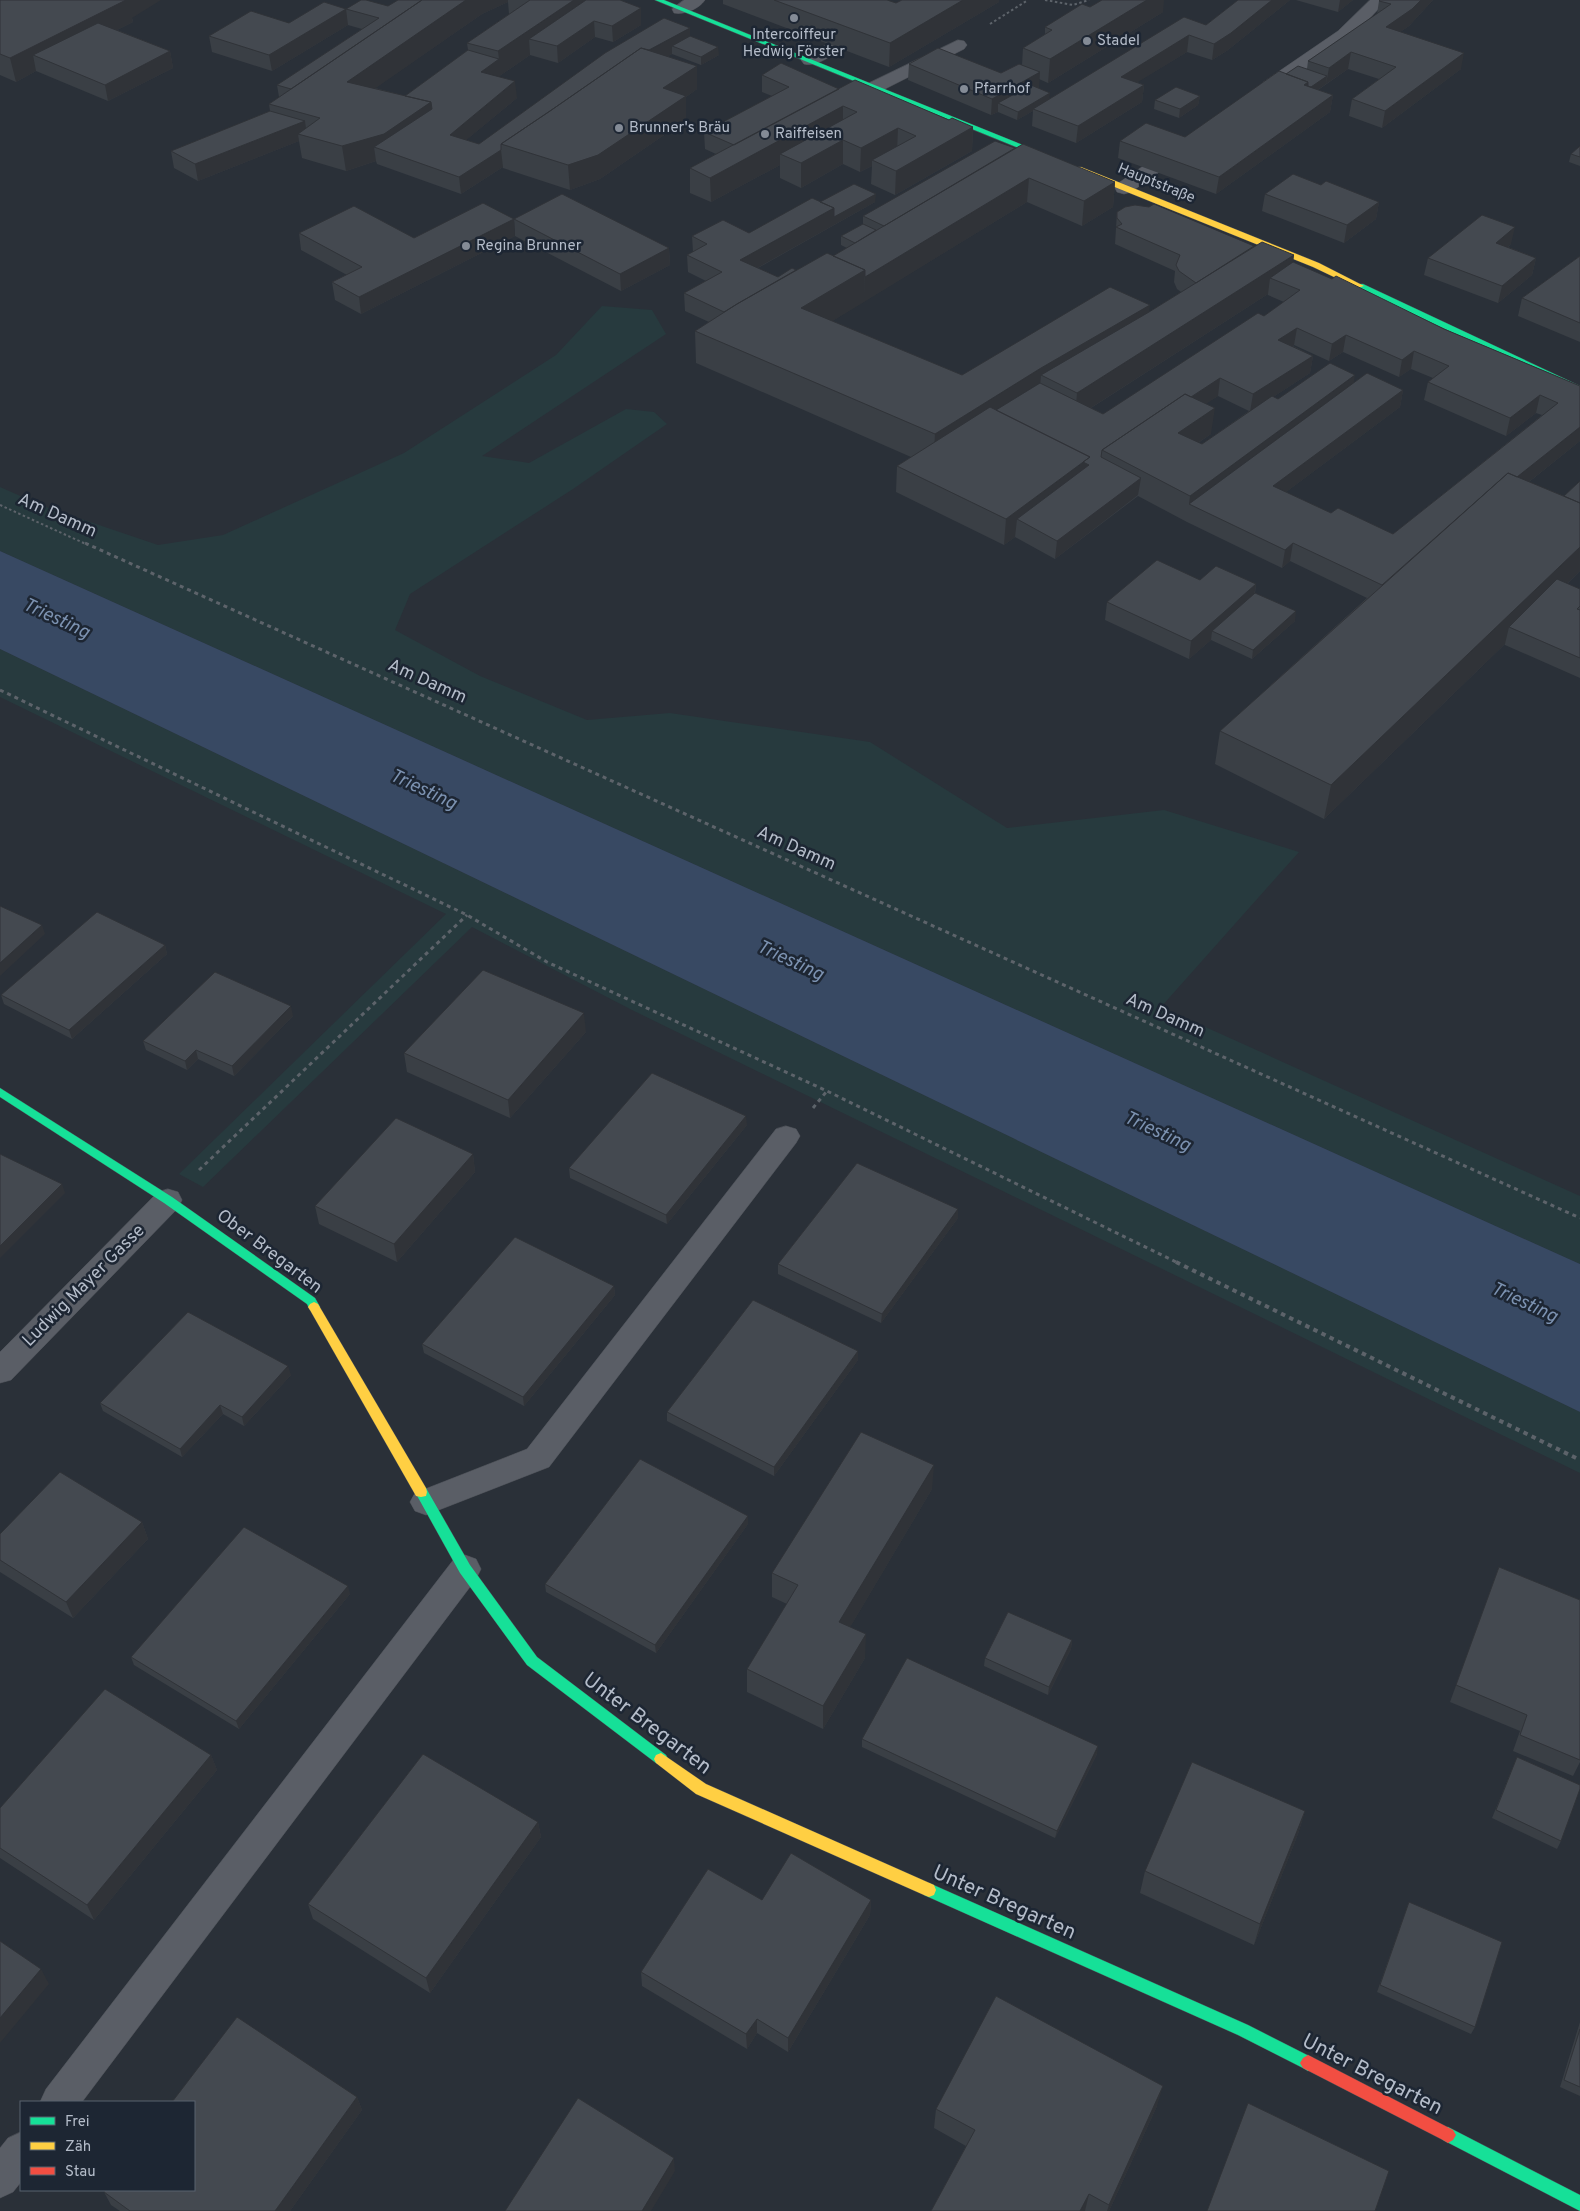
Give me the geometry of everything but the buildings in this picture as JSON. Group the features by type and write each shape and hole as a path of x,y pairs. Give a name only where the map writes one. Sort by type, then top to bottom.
{"street":[{"name":"Hauptstraße","path":"658,0 1316,266 1580,389"},
{"path":"680,9 697,0"},
{"path":"1256,96 1344,35 1379,0"},
{"path":"875,87 958,45"},
{"path":"810,60 835,46"},
{"path":"1124,188 1192,140"},
{"name":"Ober Bregarten","path":"0,1092 168,1200 311,1301 465,1569"},
{"path":"426,1502 538,1458 786,1136"},
{"name":"Ludwig Mayer Gasse","path":"0,1371 168,1200"},
{"path":"60,2101 465,1569"},
{"name":"Unter Bregarten","path":"465,1569 532,1661 701,1789 1243,2030 1580,2202"},
{"path":"0,2179 20,2153"}],"path":[{"path":"958,45 1028,0"},
{"path":"1045,0 1062,5 1081,6 1089,0"},
{"name":"Am Damm","path":"0,505 1580,1218"},
{"path":"0,690 467,915 547,962 826,1091 1580,1460"},
{"path":"168,1200 467,915"}],"green space":[{"path":"602,306 652,310 666,334 482,456 529,463 626,409 654,412 667,424 573,489 410,594 395,630 480,676 587,720 670,713 870,742 1007,828 1164,810 1299,852 1161,1007 1580,1196 1580,1264 0,551 0,487 43,506 158,545 223,535 404,453 556,355"},
{"path":"0,649 1580,1412 1580,1473 632,1010 472,927 203,1187 179,1174 446,914 0,697"}],"water":[{"name":"Triesting","path":"0,551 1580,1264 1580,1412 0,649"}],"traffic: fast":[{"path":"658,0 1078,169"},
{"path":"1360,286 1580,389"},
{"path":"0,1092 168,1200 311,1301 314,1307"},
{"path":"421,1492 465,1569 532,1661 661,1759"},
{"path":"929,1890 1243,2030 1308,2063"},
{"path":"1448,2135 1580,2203"}],"traffic: slow":[{"path":"1078,169 1316,265 1360,286"},
{"path":"314,1307 421,1492"},
{"path":"661,1759 701,1789 929,1890"}],"traffic: jam":[{"path":"1308,2063 1448,2135"}],"place":[{"name":"Intercoiffeur Hedwig Förster","path":"794,18"},
{"name":"Stadel","path":"1087,41"},
{"name":"Pfarrhof","path":"964,89"},
{"name":"Brunner's Bräu","path":"619,128"},
{"name":"Raiffeisen","path":"765,134"},
{"name":"Regina Brunner","path":"466,246"}]}
